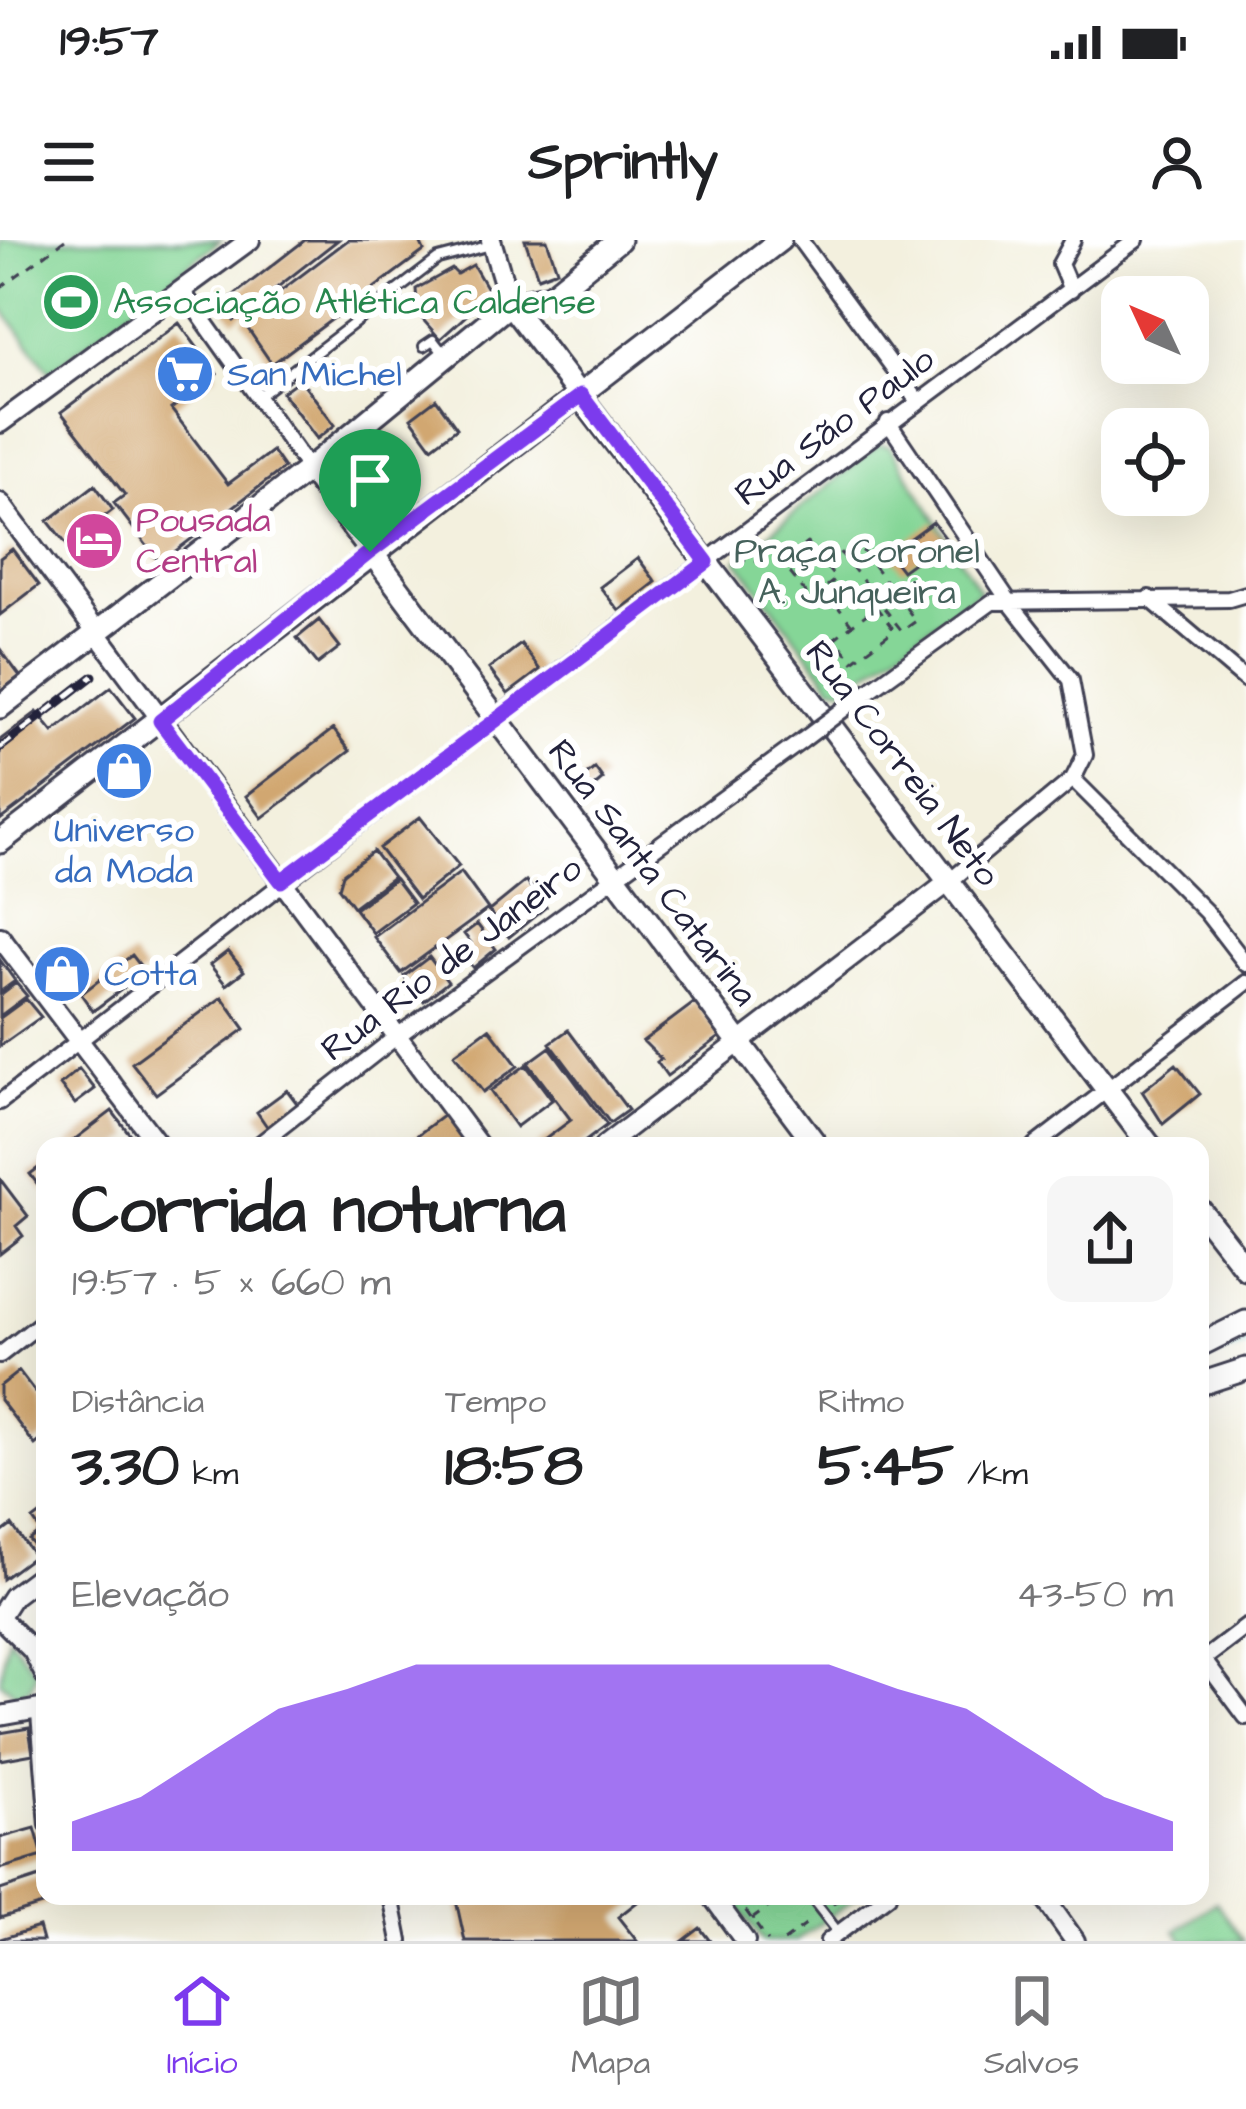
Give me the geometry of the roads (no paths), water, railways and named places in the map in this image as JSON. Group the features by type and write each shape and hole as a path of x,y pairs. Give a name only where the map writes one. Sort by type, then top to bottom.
{"main road":[{"path":"0,707 309,470 510,304 551,295 619,240"},
{"path":"0,842 780,240"},
{"name":"Rua Correia Neto","path":"510,304 1143,1137"},
{"name":"Rua Santa Catarina","path":"309,470 810,1137"},
{"path":"1209,1222 1246,1269"},
{"path":"1209,1340 1246,1322"},
{"path":"1209,1381 1246,1369"}],"street":[{"path":"0,423 250,240"},
{"path":"800,240 917,400"},
{"path":"1072,240 1060,264 1072,290"},
{"name":"Rua São Paulo","path":"0,1102 281,881 1136,240"},
{"name":"Rua Correia Neto","path":"492,242 510,304"},
{"name":"Rua Santa Catarina","path":"182,289 309,470"},
{"path":"616,1137 950,881 1073,779 1084,755 1071,680 1011,604 888,422"},
{"path":"0,503 471,1137"},
{"path":"1011,604 1148,597 1229,599 1246,594"},
{"path":"1148,597 1246,680"},
{"name":"Rua Rio de Janeiro","path":"268,1137 612,877 992,602 1011,604"},
{"path":"1073,779 1206,912 1246,964"},
{"path":"0,937 153,1137"},
{"path":"1046,1137 1246,983"},
{"path":"0,1355 36,1327"},
{"path":"36,1579 13,1596 0,1617 36,1658"},
{"path":"1209,1653 1246,1627"},
{"path":"1209,1669 1246,1717"},
{"path":"0,1696 25,1711"},
{"path":"393,1905 400,1941"},
{"path":"719,1905 746,1941"},
{"path":"834,1937 876,1905"},
{"path":"1050,1905 1076,1941"}],"lane":[{"path":"259,396 438,260 492,242"},
{"path":"396,292 398,314"},
{"path":"424,346 433,340 446,356"},
{"path":"25,1711 36,1774"},
{"path":"815,1905 834,1937"}],"waterway":[{"path":"1209,1357 1246,1344"}],"railway":[{"path":"0,748 93,676"}],"place":[{"name":"Associação Atlética Caldense","path":"71,302"},
{"name":"San Michel","path":"185,374"},
{"name":"Pousada Central","path":"94,541"},
{"name":"Universo da Moda","path":"124,771"},
{"name":"Cotta","path":"62,974"}],"park label":[{"name":"Praça Coronel A. Junqueira","path":"857,572"}]}
